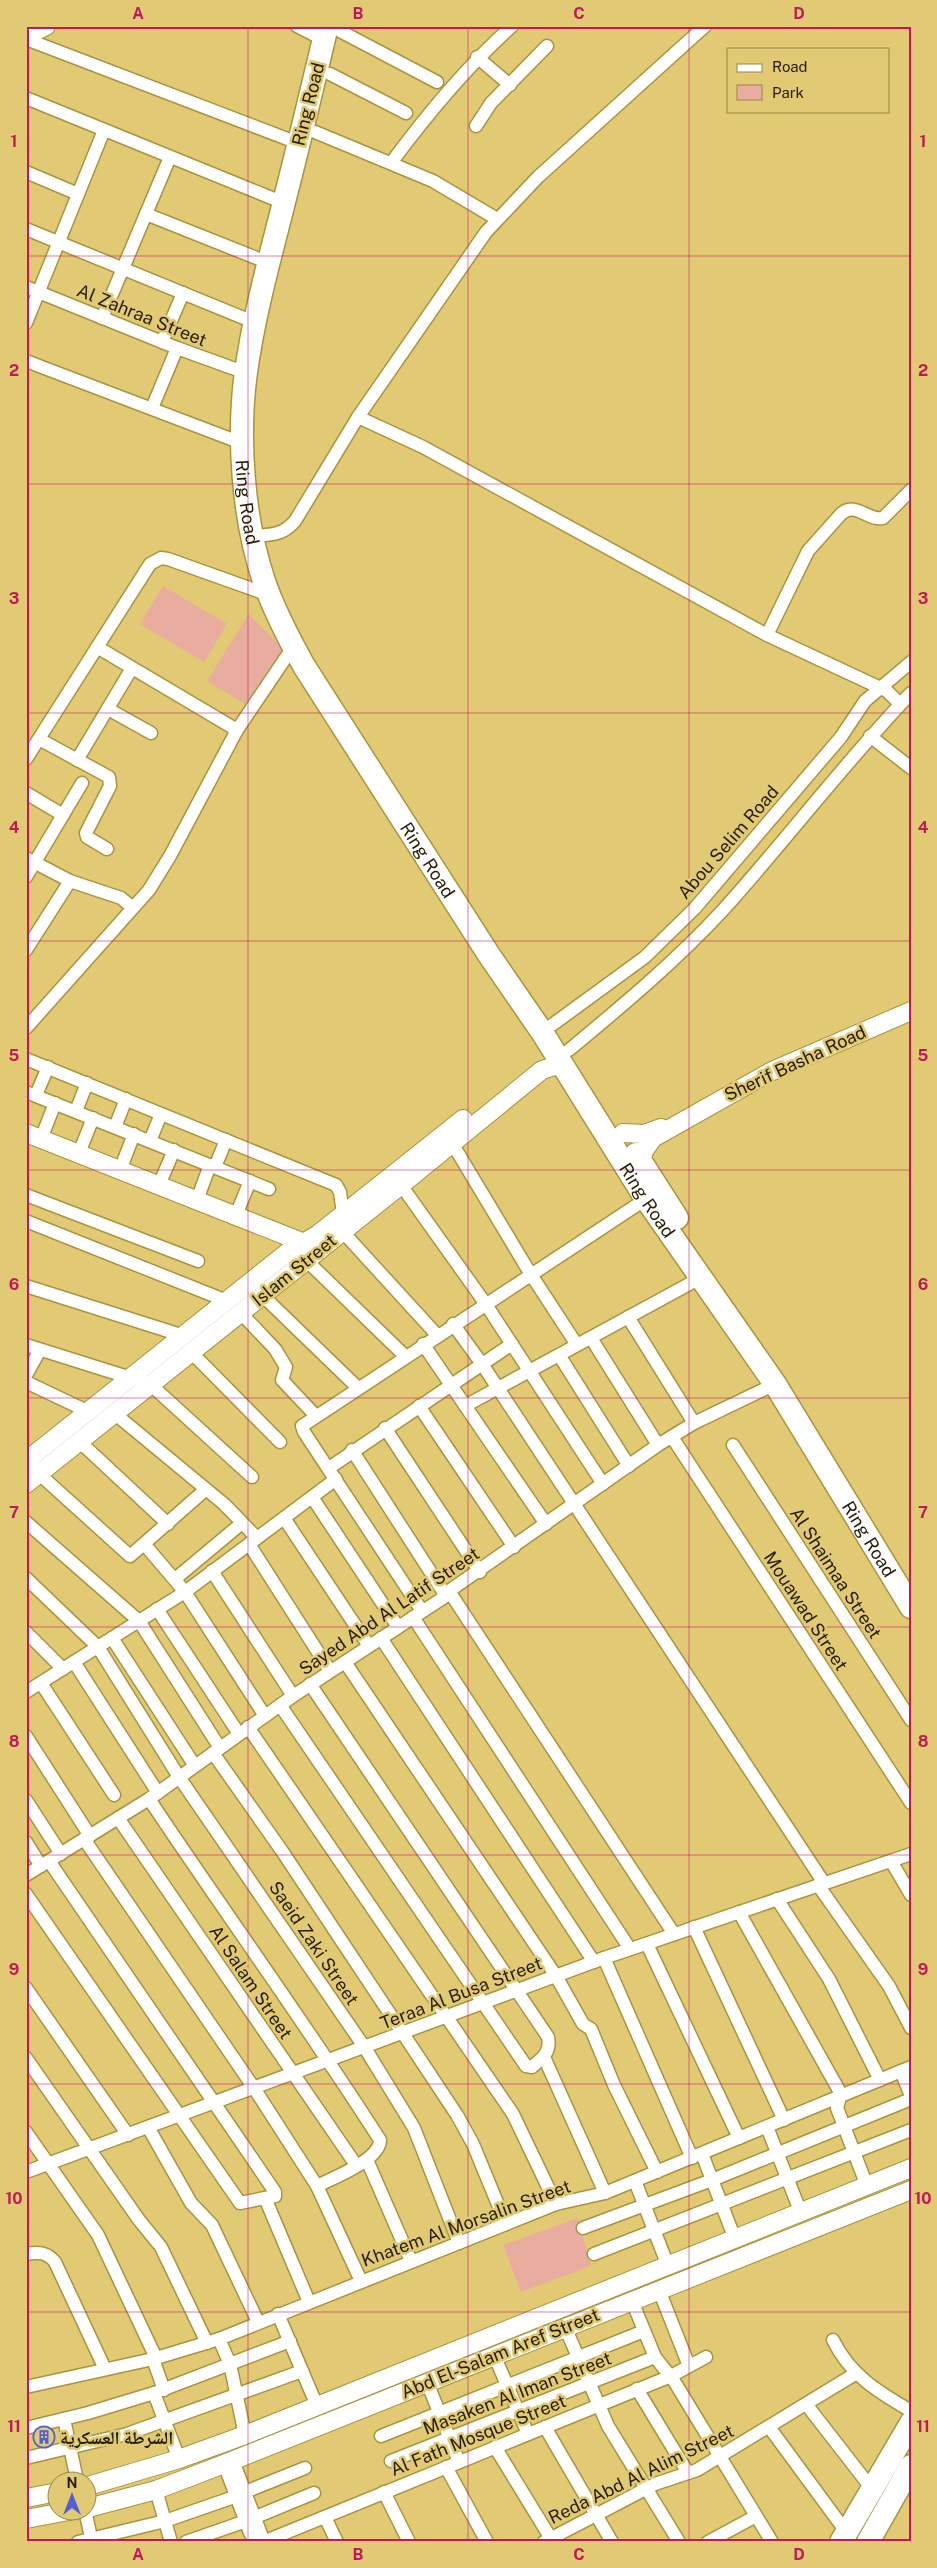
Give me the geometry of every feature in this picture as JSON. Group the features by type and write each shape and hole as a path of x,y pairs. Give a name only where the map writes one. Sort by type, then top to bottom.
{"highway":[{"name":"Ring Road","path":"333,31 330,74 284,203 268,263 257,414 258,482 264,548 270,584 293,646 390,801 478,922"},
{"name":"Ring Road","path":"264,548 247,502 244,444 246,373 264,311 333,31"},
{"name":"Ring Road","path":"270,584 288,606 313,654 495,950 550,1032 656,1199 911,1580"},
{"name":"Ring Road","path":"567,1059 623,1133 641,1162 656,1199 702,1277 775,1384 911,1607"},
{"path":"844,2537 911,2423"},
{"path":"868,2542 911,2466"}],"street":[{"path":"26,38 46,26"},
{"path":"297,26 333,31 437,82"},
{"path":"391,163 428,112 477,57 512,26"},
{"path":"264,548 277,534 287,529 295,521 358,417 466,259 498,219 538,177 705,26"},
{"path":"26,38 307,138 391,163 441,185 498,219"},
{"path":"476,126 487,108 547,46"},
{"path":"477,57 510,85"},
{"path":"330,74 406,113"},
{"path":"26,98 284,203"},
{"path":"26,323 104,130"},
{"path":"102,318 170,156"},
{"path":"26,172 78,194"},
{"path":"146,214 268,263"},
{"path":"26,229 183,293 264,311"},
{"name":"Al Zahraa Street","path":"26,287 177,348 246,373"},
{"path":"162,342 183,293"},
{"path":"152,408 177,348"},
{"path":"26,361 152,408 164,416 244,444"},
{"path":"358,417 423,446 767,635 881,689 892,695 900,704"},
{"path":"767,635 808,551 841,514 845,510 854,509 873,518 883,518 911,490"},
{"path":"26,759 150,564 161,558 270,584"},
{"path":"97,646 237,730"},
{"path":"26,1028 133,908 159,874 237,730 293,646"},
{"name":"Abou Selim Road","path":"550,1032 645,957 695,908 841,737 865,701 911,662"},
{"path":"78,760 132,668"},
{"path":"567,1059 722,910 870,736 911,693"},
{"path":"108,709 151,733"},
{"path":"870,736 911,768"},
{"path":"39,739 111,780 86,833 87,837 107,849"},
{"path":"26,877 31,860 63,815 82,783"},
{"path":"26,793 63,815"},
{"path":"31,860 70,881 121,898 133,908"},
{"path":"26,950 70,881"},
{"name":"Sherif Basha Road","path":"641,1162 650,1142 682,1120 772,1070 911,1011"},
{"name":"Islam Street","path":"343,1222 401,1185 452,1143 533,1070 543,1052 550,1032"},
{"path":"26,1059 336,1185 340,1192 343,1222 437,1335"},
{"name":"Islam Street","path":"234,1307 262,1295 343,1222 533,1070 567,1059"},
{"path":"48,1068 31,1093 269,1189"},
{"path":"76,1111 87,1084"},
{"path":"115,1127 126,1099"},
{"path":"55,1102 34,1136 236,1215 310,1251 405,1356"},
{"path":"150,1141 161,1114"},
{"path":"79,1153 94,1118"},
{"name":"Sherif Basha Road","path":"623,1133 644,1134 674,1120 682,1120"},
{"path":"120,1170 134,1134"},
{"path":"197,1200 226,1140"},
{"path":"452,1143 530,1273 578,1346"},
{"path":"159,1185 174,1150"},
{"path":"236,1215 250,1181"},
{"path":"401,1185 485,1303 603,1484"},
{"path":"26,1195 198,1261"},
{"path":"630,1949 418,1614 336,1479 302,1429 304,1422 530,1273 656,1199"},
{"path":"26,1221 234,1307 275,1349 286,1367 282,1380 315,1415"},
{"name":"Islam Street","path":"31,1465 79,1441 150,1384 188,1344 234,1307 288,1252 310,1251"},
{"path":"466,1406 702,1277"},
{"path":"26,1286 188,1344 280,1442"},
{"path":"262,1295 357,1387"},
{"path":"628,1317 694,1423"},
{"path":"453,1324 498,1388 889,1986 911,2028"},
{"path":"592,1338 658,1445"},
{"name":"Islam Street","path":"26,1484 31,1465 89,1412 130,1378 188,1344"},
{"path":"423,1344 546,1524"},
{"path":"329,1468 352,1450 512,1344"},
{"path":"26,1345 150,1384 252,1477"},
{"path":"26,1375 40,1350"},
{"path":"559,1355 629,1466"},
{"path":"26,1382 89,1412"},
{"name":"Sayed Abd Al Latif Street","path":"26,1875 153,1796 310,1684 480,1572 658,1445 694,1423 775,1384"},
{"path":"419,1406 514,1547"},
{"path":"114,1413 242,1523 330,1671"},
{"path":"385,1428 480,1572"},
{"name":"Mouawad Street","path":"672,1437 911,1803"},
{"path":"79,1441 168,1524"},
{"name":"Al Shaimaa Street","path":"733,1445 911,1720"},
{"path":"352,1450 674,1934"},
{"path":"31,1465 126,1554 134,1555 205,1490"},
{"path":"27,1691 185,1592 336,1479"},
{"path":"312,1498 398,1627"},
{"path":"284,1518 369,1646"},
{"path":"26,1522 139,1621 217,1751 404,2033 469,2137 506,2224"},
{"path":"175,1580 242,1523"},
{"path":"145,1545 185,1592 265,1716"},
{"path":"212,1571 293,1696"},
{"name":"Saeid Zaki Street","path":"26,1578 98,1647 180,1777 365,2048 414,2128 459,2243"},
{"path":"157,1609 513,2114 556,2204"},
{"path":"26,1632 63,1669"},
{"path":"112,1638 195,1766"},
{"path":"381,1638 599,1960 697,2156 712,2180 735,2239"},
{"path":"74,1662 153,1796 227,1915 329,2061 380,2140 377,2151 362,2163 317,2186"},
{"path":"345,1662 556,1976 583,2024 592,2029 614,2085 657,2172"},
{"path":"41,1683 114,1794"},
{"path":"280,1705 526,2066 530,2067 544,2057 549,2050 548,2037 310,1684"},
{"path":"26,1736 87,1837 317,2186 362,2281"},
{"path":"26,1800 60,1854"},
{"name":"Al Salam Street","path":"118,1818 292,2074 362,2163 411,2261"},
{"path":"26,1842 45,1863 216,2102 275,2192 274,2196 240,2203 181,2115 26,1894"},
{"name":"Teraa Al Busa Street","path":"26,2172 599,1960 911,1854"},
{"path":"891,1861 911,1895"},
{"path":"777,1899 829,1978 880,2080"},
{"path":"739,1912 841,2094 837,2108 867,2186"},
{"path":"694,1927 784,2120"},
{"path":"647,1944 739,2138"},
{"path":"26,1988 128,2135"},
{"path":"544,2057 605,2193"},
{"path":"26,2058 139,2220 161,2247 207,2343"},
{"path":"583,2228 712,2180 911,2097 906,2069"},
{"name":"Khatem Al Morsalin Street","path":"26,2387 154,2358 219,2339 556,2204 605,2193 784,2120 841,2094 906,2069"},
{"path":"148,2127 191,2204 212,2225 258,2322"},
{"path":"767,2127 801,2213"},
{"path":"594,2254 911,2130"},
{"path":"26,2132 98,2235 154,2358 164,2422 179,2459"},
{"name":"Abd El-Salam Aref Street","path":"98,2483 179,2459 245,2435 911,2168"},
{"path":"635,2181 668,2266"},
{"name":"Abd El-Salam Aref Street","path":"98,2506 156,2490 911,2190"},
{"path":"265,2198 308,2302"},
{"path":"26,2254 42,2253 48,2255 55,2262 105,2369"},
{"path":"658,2290 689,2366"},
{"path":"632,2301 655,2357 671,2376 772,2542"},
{"path":"278,2314 316,2406"},
{"path":"565,2327 597,2406 679,2542"},
{"path":"381,2436 644,2331"},
{"path":"491,2335 491,2357 507,2386 528,2434"},
{"path":"219,2339 230,2364 245,2435"},
{"path":"832,2340 856,2374 873,2389 911,2411"},
{"path":"26,2428 159,2392 290,2341"},
{"path":"469,2344 491,2357"},
{"name":"Masaken Al Iman Street","path":"391,2461 655,2357"},
{"name":"Al Fath Mosque Street","path":"263,2542 671,2376 706,2357"},
{"path":"26,2458 71,2449 164,2422 302,2371"},
{"name":"Reda Abd Al Alim Street","path":"549,2541 647,2488 688,2473 721,2456 856,2374"},
{"path":"428,2382 459,2462"},
{"path":"637,2389 688,2473"},
{"path":"806,2404 872,2489"},
{"path":"64,2418 76,2470"},
{"path":"544,2427 612,2542"},
{"path":"769,2427 844,2537"},
{"path":"495,2447 549,2541"},
{"path":"228,2462 250,2519 253,2537 263,2542"},
{"path":"446,2467 487,2542"},
{"path":"78,2542 165,2521 241,2494 305,2468"},
{"path":"156,2490 171,2542"},
{"path":"384,2492 409,2542"},
{"path":"186,2542 314,2493"},
{"path":"26,2498 48,2494"},
{"path":"26,2519 48,2515"},
{"path":"708,2542 756,2516"},
{"path":"325,2517 336,2542"},
{"path":"88,2520 92,2540"}],"green space":[{"path":"163,586 227,624 204,662 140,624"},
{"path":"249,614 284,650 250,707 207,681"},
{"path":"578,2218 591,2266 521,2292 503,2245"}],"place":[{"name":"الشرطة العسكرية","path":"44,2437"}]}
